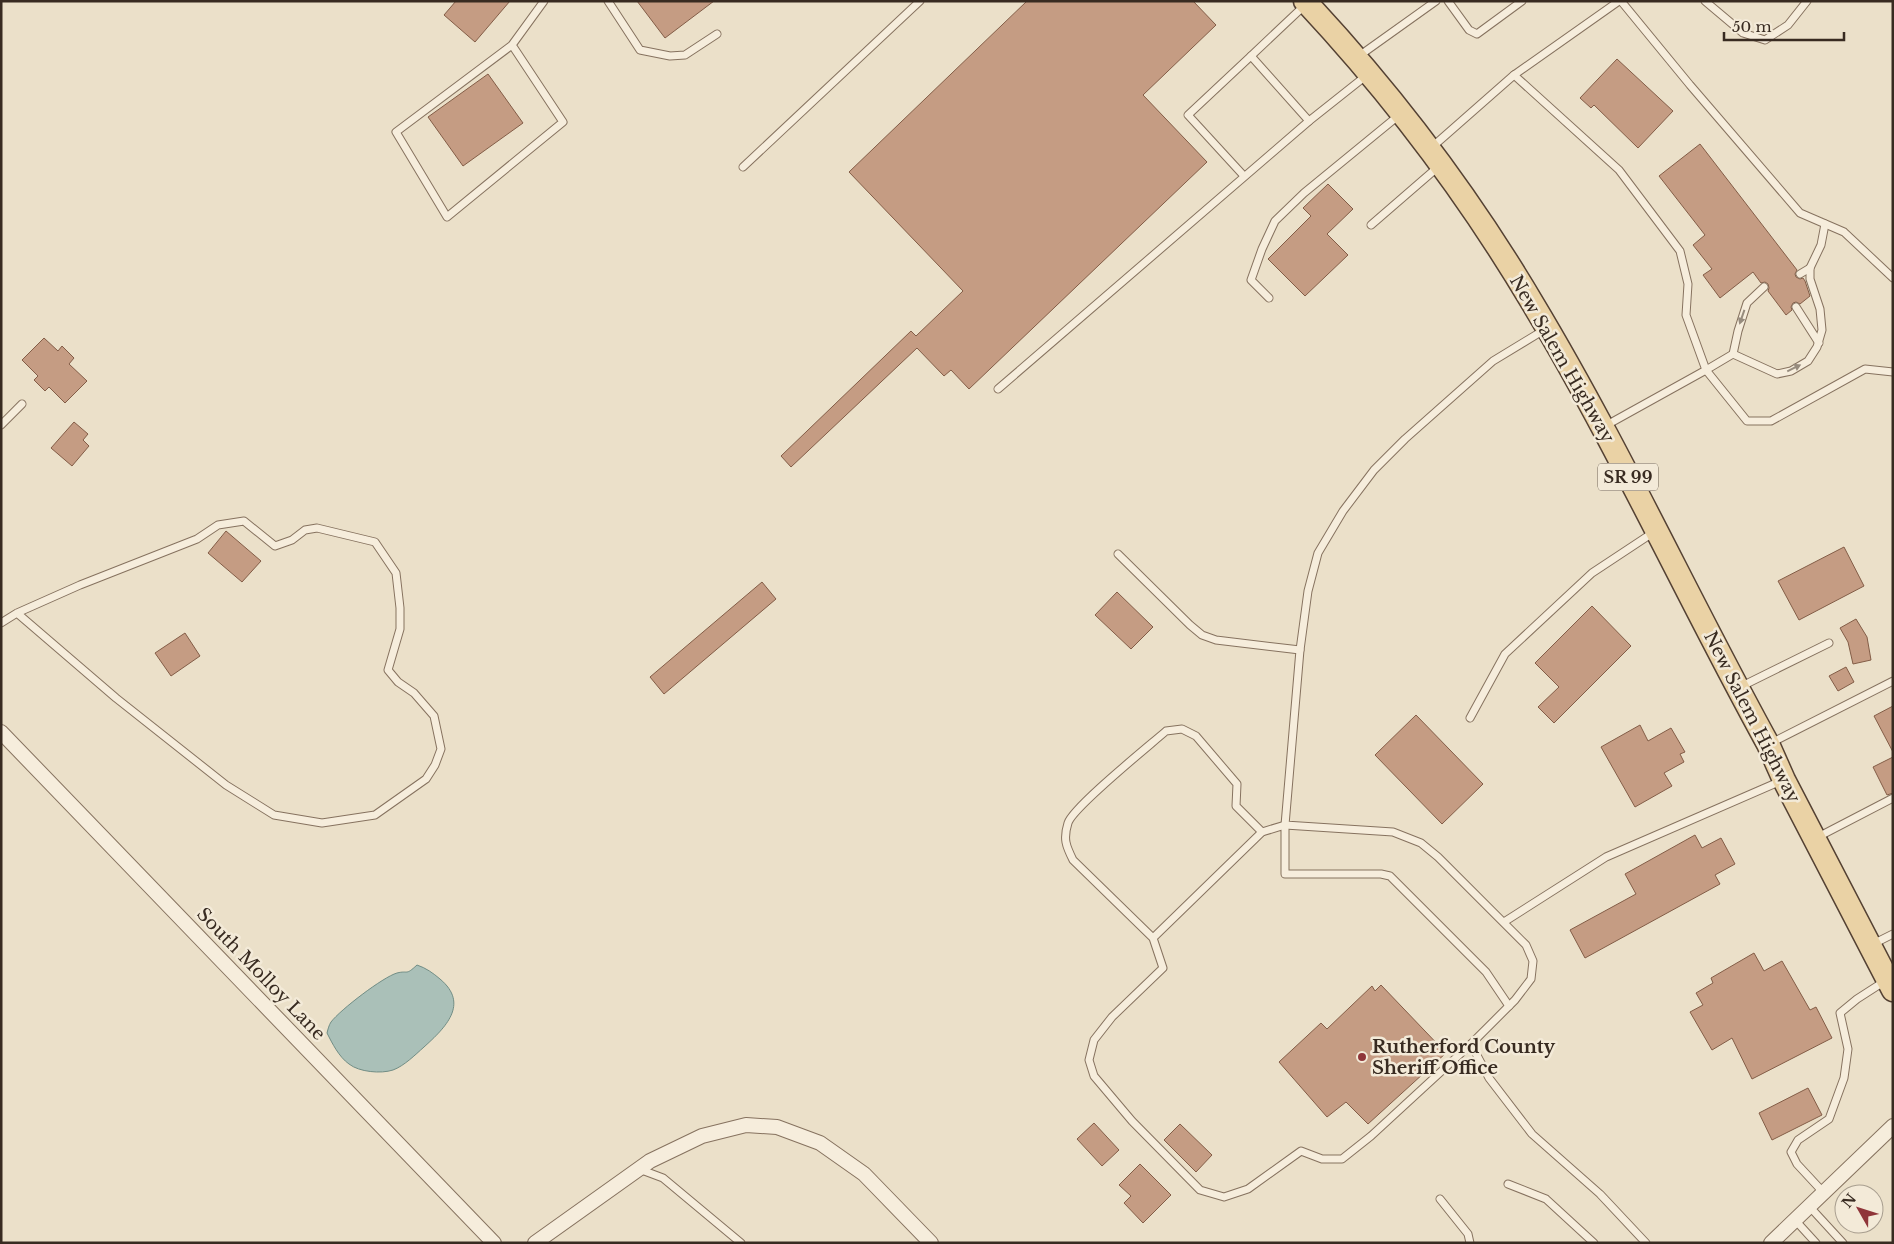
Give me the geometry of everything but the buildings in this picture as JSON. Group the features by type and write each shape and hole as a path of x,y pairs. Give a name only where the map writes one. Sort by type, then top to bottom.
{"main road":[{"name":"New Salem Highway","path":"1306,2 1363,66 1401,114 1464,198 1533,303 1656,530 1768,744 1784,780 1816,838 1890,984"}],"street":[{"name":"South Molloy Lane","path":"1,732 494,1243"},
{"path":"535,1243 650,1161 702,1136 746,1125 777,1128 820,1143 864,1174 931,1243"},
{"path":"1771,1243 1893,1126"}],"lane":[{"path":"512,45 563,122 447,217 396,132 512,45 544,1"},
{"path":"608,1 640,50 670,56 685,55 717,34"},
{"path":"743,167 920,1"},
{"path":"998,390 1309,121 1363,66 1436,1"},
{"path":"1448,1 1469,30 1477,34 1522,1"},
{"path":"1370,225 1514,75 1620,1 1800,213 1844,232 1893,278"},
{"path":"1704,1 1742,33 1765,40 1788,25 1807,1"},
{"path":"1244,176 1188,115 1306,2"},
{"path":"1251,56 1309,121"},
{"path":"1514,75 1619,170 1680,251 1688,284 1686,315 1706,370 1747,421 1771,421 1865,369 1893,372"},
{"path":"1269,298 1250,280 1275,221 1304,193 1401,114"},
{"path":"1733,354 1777,374 1791,371 1808,361 1819,342 1822,330 1817,298 1810,279 1810,268 1822,246 1825,224"},
{"path":"1800,274 1810,268"},
{"path":"1602,428 1733,354 1747,303 1764,287"},
{"path":"1796,307 1819,342"},
{"path":"1509,1006 1486,972 1390,876 1381,874 1285,874 1286,825 1300,650 1308,591 1318,552 1343,511 1374,470 1405,439 1493,362 1547,328"},
{"path":"1,425 22,404"},
{"path":"1,623 17,613 138,561 197,539 218,525 244,521 275,546 292,540 305,530 317,528 375,542 396,573 399,599 400,630 388,670 398,682 414,693 434,716 441,749 436,765 426,779 375,814 322,823 274,815 226,785 116,698 17,613"},
{"path":"1470,718 1505,654 1592,573 1656,530"},
{"path":"1118,554 1202,635 1216,640 1300,650"},
{"path":"1737,688 1830,643"},
{"path":"1768,744 1893,681"},
{"path":"1153,938 1262,832 1286,825 1393,832 1421,843 1438,857 1526,945 1533,961 1531,979 1509,1006 1471,1044 1371,1136 1342,1159 1322,1159 1301,1151 1248,1189 1224,1197 1200,1190 1132,1121 1094,1076 1089,1060 1094,1040 1112,1018 1163,968 1153,938 1072,860 1064,843 1068,822 1087,801 1166,731 1182,729 1196,736 1237,784 1236,806 1262,832"},
{"path":"1504,922 1606,857 1784,780"},
{"path":"1816,838 1893,798"},
{"path":"1870,946 1893,934"},
{"path":"1823,1192 1797,1164 1791,1152 1798,1140 1829,1119 1844,1078 1848,1049 1840,1013 1857,999 1890,984"},
{"path":"1471,1044 1490,1078 1532,1134 1600,1194 1646,1243"},
{"path":"639,1169 663,1178 741,1243"},
{"path":"1508,1184 1546,1199 1594,1243"},
{"path":"1440,1199 1468,1234 1470,1243"},
{"path":"1810,1206 1843,1243"},
{"path":"1795,1220 1816,1243"}],"water":[{"path":"417,965 435,975 449,988 454,1006 446,1024 413,1057 393,1070 370,1072 353,1067 339,1054 327,1033 331,1022 352,1002 372,987 397,973 409,972"}],"place":[{"name":"Rutherford County Sheriff Office","path":"1362,1057"}]}
